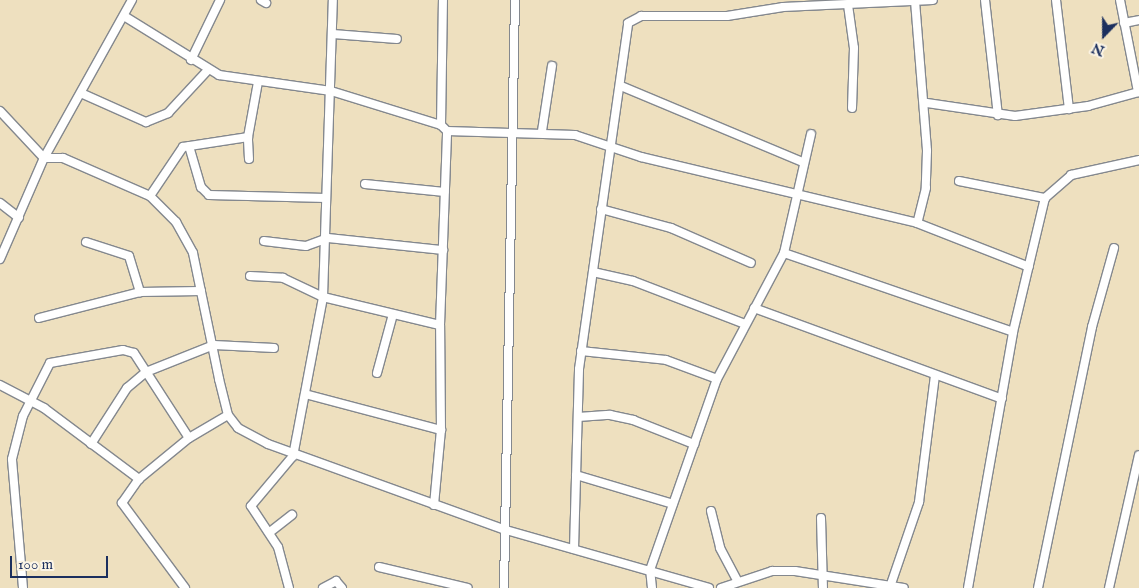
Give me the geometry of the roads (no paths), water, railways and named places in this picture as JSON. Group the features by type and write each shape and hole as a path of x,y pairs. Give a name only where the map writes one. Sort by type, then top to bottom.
{"street":[{"path":"0,259 44,158 83,94 132,0"},
{"path":"191,60 220,0"},
{"path":"289,588 270,532 251,506 293,453 323,297 328,238 326,198 333,0"},
{"path":"434,506 441,430 440,325 445,192 443,0"},
{"path":"504,588 516,0"},
{"path":"574,549 581,351 602,210 609,146 632,18 727,16 776,4 845,4 933,0"},
{"path":"984,0 998,115"},
{"path":"1056,0 1069,109"},
{"path":"926,103 998,115 1069,109 1139,92 1120,0"},
{"path":"914,1 926,103 926,188 916,223"},
{"path":"845,4 854,48 852,108"},
{"path":"124,16 208,70 258,82 331,91 444,128 542,132 609,146 916,223 1029,267"},
{"path":"1124,23 1139,20"},
{"path":"333,34 397,39"},
{"path":"542,132 552,66"},
{"path":"83,94 146,122 168,113 208,70"},
{"path":"249,159 248,137 258,82"},
{"path":"621,86 803,162"},
{"path":"0,111 44,158 64,158 150,196 184,233 214,345 228,415 238,428 293,453 434,506 506,530 709,588"},
{"path":"652,588 650,570 717,380 784,253 803,162 811,134"},
{"path":"150,196 178,152 189,146 248,137"},
{"path":"189,146 201,187 209,195 326,198"},
{"path":"968,588 1013,332 1045,198 1071,175 1139,160"},
{"path":"959,181 1045,198"},
{"path":"365,184 445,192"},
{"path":"0,203 19,218"},
{"path":"602,210 671,228 751,263"},
{"path":"264,241 306,246 328,238 444,250"},
{"path":"86,242 129,256 140,292"},
{"path":"1038,588 1092,327 1114,248"},
{"path":"784,253 1013,332"},
{"path":"592,272 633,281 745,324"},
{"path":"250,276 283,278 323,297 440,325"},
{"path":"40,318 140,292 200,291"},
{"path":"754,308 1002,399"},
{"path":"377,373 393,314"},
{"path":"91,444 127,388 146,372 214,345 274,348"},
{"path":"23,588 12,459 30,400 54,361 128,350 146,372 189,438"},
{"path":"581,351 652,357 717,380"},
{"path":"891,584 919,502 935,375"},
{"path":"0,386 30,400 139,479"},
{"path":"304,394 441,430"},
{"path":"185,588 124,508 124,498 139,479 189,438 228,415"},
{"path":"578,417 610,415 633,420 694,444"},
{"path":"1109,588 1139,455"},
{"path":"576,475 673,504"},
{"path":"711,511 720,548 738,582"},
{"path":"270,532 292,515"},
{"path":"821,518 823,588"},
{"path":"379,567 468,588"},
{"path":"721,588 772,571 824,573 891,584 904,588"},
{"path":"323,588 336,581 342,588"}]}
